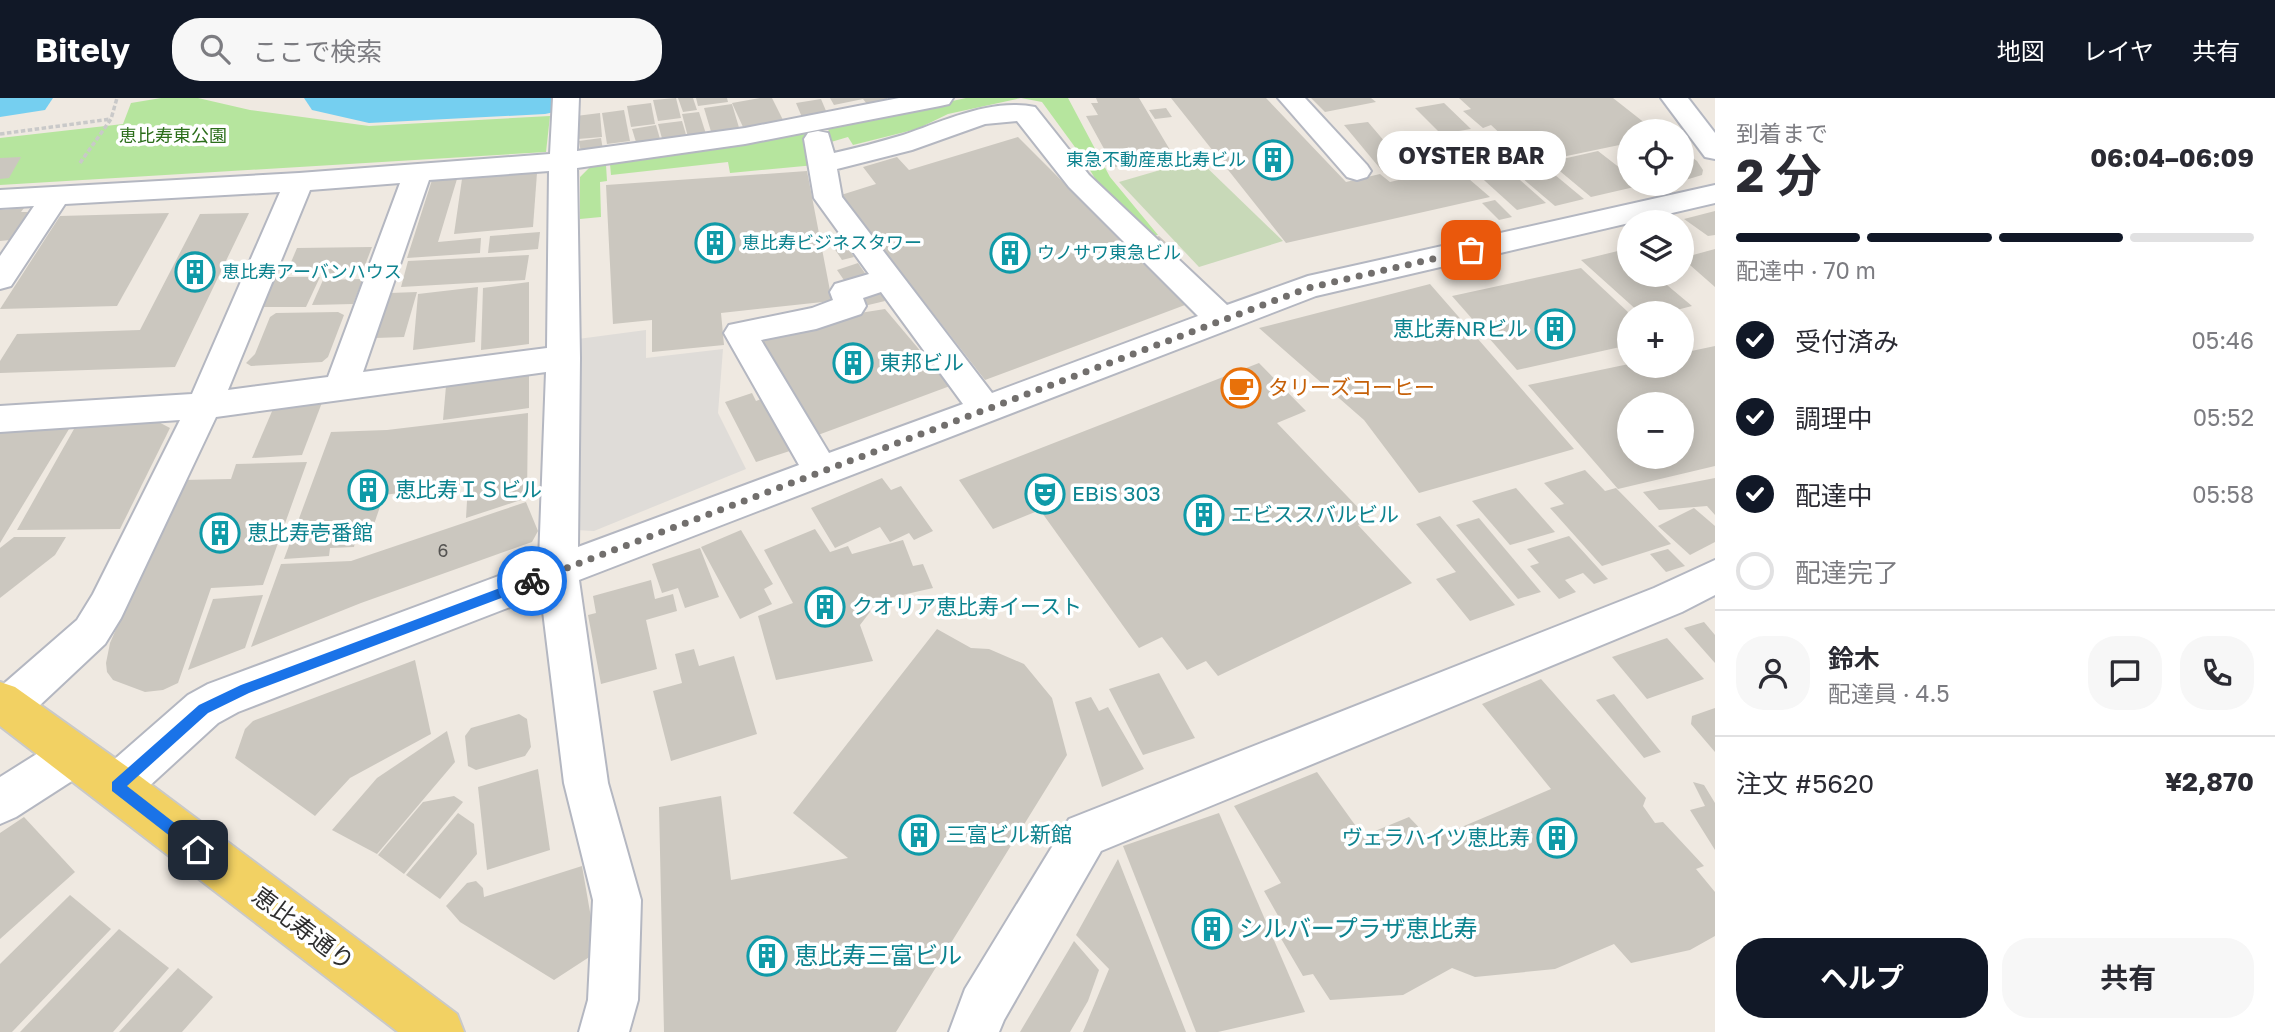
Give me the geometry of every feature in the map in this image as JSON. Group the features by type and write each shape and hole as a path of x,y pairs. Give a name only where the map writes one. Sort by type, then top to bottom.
{"main road":[{"name":"恵比寿通り","path":"4,704 117,786 439,1032"}],"street":[{"path":"0,199 299,182 563,161 815,123 940,98"},
{"path":"1291,98 1357,171"},
{"path":"1674,98 1715,150"},
{"path":"566,109 563,161 563,358 558,572 586,783 617,900 613,1000 604,1032"},
{"path":"823,164 900,144 967,122 1012,111 1026,113 1079,181 1207,307 1224,319"},
{"path":"815,123 828,198 986,410"},
{"path":"341,388 418,172"},
{"path":"4,704 91,632 107,607 204,406 299,182"},
{"path":"117,786 203,709 223,698 1224,319 1308,288 1715,194"},
{"path":"0,279 56,196"},
{"path":"821,472 740,333 816,318 850,306 846,292 889,279"},
{"path":"0,419 204,406 563,358"},
{"path":"974,1032 983,1007 1085,835 1668,600 1715,576"},
{"path":"0,802 74,755"}],"path":[{"path":"75,169 111,119 117,98"},
{"path":"0,134 111,119"}],"green space":[{"name":"恵比寿東公園","path":"161,98 198,98 250,110 369,126 550,116 546,152 0,185 0,138 123,124 131,103"},
{"path":"966,98 1021,98 948,114 917,129 853,145 848,137 831,142 828,128"},
{"path":"1021,98 1068,98 1110,177 1158,235 1149,237 1096,180 1042,102"},
{"path":"811,131 815,165 730,173 728,162 611,175 610,164"},
{"path":"1198,159 1283,241 1199,267 1119,182"},
{"path":"606,165 607,181 600,182 601,217 580,219 580,177 590,167"}],"shaded area":[{"path":"646,330 646,358 723,349 718,413 746,469 594,531 576,530 578,339"}],"building":[{"path":"676,98 681,118 658,121 653,100"},
{"path":"678,98 693,98 697,110 683,112"},
{"path":"696,98 727,98 728,102 698,106"},
{"path":"772,98 783,120 743,127 732,103"},
{"path":"830,98 887,99 867,104 863,99 834,105"},
{"path":"1096,98 1139,98 1176,160 1114,167 1086,116 1098,115 1091,103 1098,103"},
{"name":"東急不動産恵比寿ビル","path":"1171,98 1266,98 1346,182 1380,174 1390,182 1444,169 1451,176 1462,173 1490,197 1286,243"},
{"path":"1311,98 1371,98 1376,102 1325,112"},
{"path":"1459,98 1613,98 1640,119 1617,119 1617,146 1557,158 1543,147 1521,153 1491,125 1483,128 1463,111 1471,109"},
{"path":"821,99 829,118 804,122 796,103"},
{"path":"651,103 655,124 631,127 627,106"},
{"path":"1444,103 1471,129 1441,134 1415,108"},
{"path":"732,104 740,131 712,135 704,108"},
{"path":"1166,108 1172,117 1155,119 1149,110"},
{"path":"624,110 630,141 607,144 602,113"},
{"path":"699,112 706,134 688,137 682,114"},
{"path":"600,113 602,137 578,139 576,116"},
{"path":"682,121 687,138 663,142 658,124"},
{"path":"1368,122 1408,169 1383,172 1344,125"},
{"path":"656,125 660,139 636,142 632,129"},
{"path":"1470,136 1546,203 1517,210 1442,142"},
{"name":"ウノサワ東急ビル","path":"1018,137 1128,247 1159,236 1171,247 1139,259 1185,305 985,380 841,195 876,184 863,167 897,157 909,170"},
{"path":"601,138 603,150 581,153 579,141"},
{"path":"1598,151 1617,166 1617,191 1591,197 1549,162"},
{"path":"21,157 9,178 0,179 0,158"},
{"path":"1694,159 1703,170 1702,175 1694,177"},
{"path":"1543,165 1584,199 1555,206 1515,172"},
{"name":"恵比寿ビジネスタワー","path":"807,171 832,301 721,313 724,345 652,352 652,320 613,324 606,185"},
{"path":"537,173 533,227 454,234 462,179"},
{"path":"457,179 438,242 481,238 480,253 407,258 432,180"},
{"path":"1495,200 1512,217 1499,220 1482,203"},
{"path":"24,208 21,212 28,212 10,240 0,241 0,210"},
{"path":"1715,211 1715,235 1708,236 1694,226 1694,216"},
{"path":"169,213 117,306 0,309 60,216"},
{"name":"恵比寿アーバンハウス","path":"249,213 175,367 0,373 0,361 17,334 140,330 200,214"},
{"path":"540,232 538,249 488,253 490,236"},
{"path":"842,239 854,257 842,260 830,242"},
{"path":"372,247 362,273 286,274 297,248"},
{"path":"1715,249 1715,287 1694,269 1694,255"},
{"path":"1617,251 1617,287 1669,287 1686,301 1627,301 1581,260"},
{"path":"529,255 525,280 401,287 408,261"},
{"path":"858,263 869,279 848,286 837,270"},
{"name":"恵比寿NRビル","path":"1581,268 1617,302 1617,348 1517,370 1452,296"},
{"path":"274,277 320,277 306,307 259,307"},
{"path":"363,279 353,304 312,305 323,280"},
{"path":"529,282 529,344 481,350 483,288"},
{"path":"1430,284 1574,449 1419,493 1364,420 1259,328"},
{"path":"478,287 475,342 413,350 418,294"},
{"path":"880,290 885,301 860,307 854,295"},
{"path":"417,292 404,337 375,338 390,293"},
{"name":"東邦ビル","path":"885,309 950,386 818,435 761,339 822,319"},
{"path":"338,312 344,315 328,357 322,362 251,366 246,363 255,354 270,317 276,313"},
{"path":"1715,346 1715,466 1618,489 1528,385 1617,366 1617,378 1694,378 1694,350"},
{"name":"エビススバルビル","path":"1259,363 1306,411 1277,423 1370,520 1358,525 1412,583 1218,676 1206,661 1187,670 1162,637 1139,648 1040,510 993,529 959,480"},
{"path":"529,375 529,408 443,420 446,386"},
{"path":"752,393 756,401 767,397 796,449 756,462 725,402"},
{"path":"323,400 302,455 252,458 276,402"},
{"name":"恵比寿ＩＳビル","path":"528,413 527,498 466,518 468,484 384,495 370,536 356,537 354,547 330,548 329,556 284,559 331,432 387,430"},
{"path":"149,417 170,428 120,529 17,530 74,429"},
{"path":"0,429 69,429 0,543"},
{"name":"恵比寿壱番館","path":"307,462 263,585 211,588 178,683 163,690 145,692 113,680 107,672 106,663 110,643 181,480 231,479 236,464"},
{"path":"1585,470 1605,491 1616,488 1671,544 1602,566 1550,508 1564,504 1544,483"},
{"path":"882,478 891,490 901,486 933,531 914,540 909,533 890,542 880,527 835,548 811,508"},
{"path":"1715,478 1715,515 1707,506 1659,510 1643,492"},
{"path":"1516,488 1555,532 1510,545 1472,501"},
{"path":"526,502 538,531 532,542 361,603 251,647 281,564 351,561"},
{"path":"1694,508 1715,526 1715,542 1690,555 1658,526"},
{"path":"1440,516 1515,605 1470,621 1436,579 1456,572 1416,524"},
{"path":"1479,518 1541,592 1518,599 1456,525"},
{"name":"クオリア恵比寿イースト","path":"815,529 830,552 848,546 852,554 903,540 913,566 923,564 933,588 867,603 870,612 860,625 873,661 776,680 758,616 793,603 764,550"},
{"path":"741,530 773,584 764,589 772,604 740,619 701,547"},
{"path":"1569,536 1608,579 1594,584 1583,573 1565,580 1576,592 1559,599 1530,566 1539,563 1527,549"},
{"path":"14,537 66,537 55,555 0,598 0,548"},
{"path":"700,548 719,597 685,608 678,588 662,593 652,564"},
{"path":"1668,549 1685,566 1666,572 1650,554"},
{"path":"651,580 655,599 673,594 677,611 646,620 657,669 601,684 588,615 596,613 593,596"},
{"path":"263,595 245,648 188,670 213,599"},
{"path":"1704,622 1715,635 1715,663 1684,628"},
{"path":"937,629 971,648 989,649 1024,664 1052,698 1067,755 896,1032 664,1032 659,807 721,796 731,880 848,858 793,813"},
{"path":"1667,638 1704,679 1647,699 1612,657"},
{"path":"694,649 699,666 734,656 757,734 671,761 653,691 682,683 675,654"},
{"path":"415,660 431,734 350,778 315,816 235,758 245,729 253,721"},
{"path":"1159,673 1195,738 1143,755 1109,689"},
{"name":"ヴェラハイツ恵比寿","path":"1541,679 1646,798 1643,806 1655,823 1663,822 1704,866 1696,869 1715,892 1715,936 1690,950 1631,963 1614,944 1555,969 1475,977 1452,968 1403,995 1330,1000 1313,974 1303,976 1276,930 1285,928 1264,891 1281,883 1234,806 1317,772 1363,836 1409,817 1431,840 1551,789 1482,704"},
{"path":"1614,694 1661,752 1644,758 1596,700"},
{"path":"1091,697 1099,711 1108,707 1144,769 1102,787 1075,702"},
{"path":"1715,708 1715,752 1691,724 1692,716"},
{"path":"519,714 527,719 531,747 525,756 476,770 468,766 465,736 471,728"},
{"path":"447,731 455,762 377,854 332,830 377,778"},
{"path":"538,769 550,850 487,870 478,787"},
{"path":"1693,782 1704,785 1715,803 1715,850 1690,810 1705,806"},
{"path":"454,796 463,802 404,874 378,855 423,802"},
{"path":"458,813 474,824 477,854 440,899 406,875"},
{"name":"シルバープラザ恵比寿","path":"1219,813 1305,1012 1218,1032 1196,1032 1123,846"},
{"path":"24,817 75,872 0,939 0,833"},
{"path":"1118,859 1186,1032 1083,1032 1109,969 1076,935"},
{"path":"582,866 597,952 554,980 460,922 446,906 467,883 476,881 483,888 484,897"},
{"path":"70,895 111,929 12,1032 0,1032 0,964"},
{"path":"119,929 169,968 113,1032 20,1032"},
{"path":"1074,941 1099,970 1088,1001 1070,1032 1020,1032"},
{"path":"178,968 213,997 182,1032 119,1032"}],"waterway":[{"path":"0,101 26,98"},
{"path":"331,98 369,106 545,98"}],"way so far":[{"path":"532,581 1308,288 1471,250"}],"place":[{"name":"東急不動産恵比寿ビル","path":"1273,160"},
{"name":"恵比寿ビジネスタワー","path":"715,243"},
{"name":"OYSTER BAR","path":"1471,250"},
{"name":"ウノサワ東急ビル","path":"1010,253"},
{"name":"恵比寿アーバンハウス","path":"195,272"},
{"name":"恵比寿NRビル","path":"1555,329"},
{"name":"東邦ビル","path":"853,363"},
{"name":"タリーズコーヒー","path":"1241,388"},
{"name":"恵比寿ＩＳビル","path":"368,490"},
{"name":"EBiS 303","path":"1045,494"},
{"name":"エビススバルビル","path":"1204,515"},
{"name":"恵比寿壱番館","path":"220,533"},
{"name":"クオリア恵比寿イースト","path":"825,607"},
{"name":"三富ビル新館","path":"919,835"},
{"name":"ヴェラハイツ恵比寿","path":"1557,838"},
{"name":"シルバープラザ恵比寿","path":"1212,929"},
{"name":"恵比寿三富ビル","path":"767,956"}],"route":[{"path":"198,850 117,786 203,709 245,689 532,581"}]}
